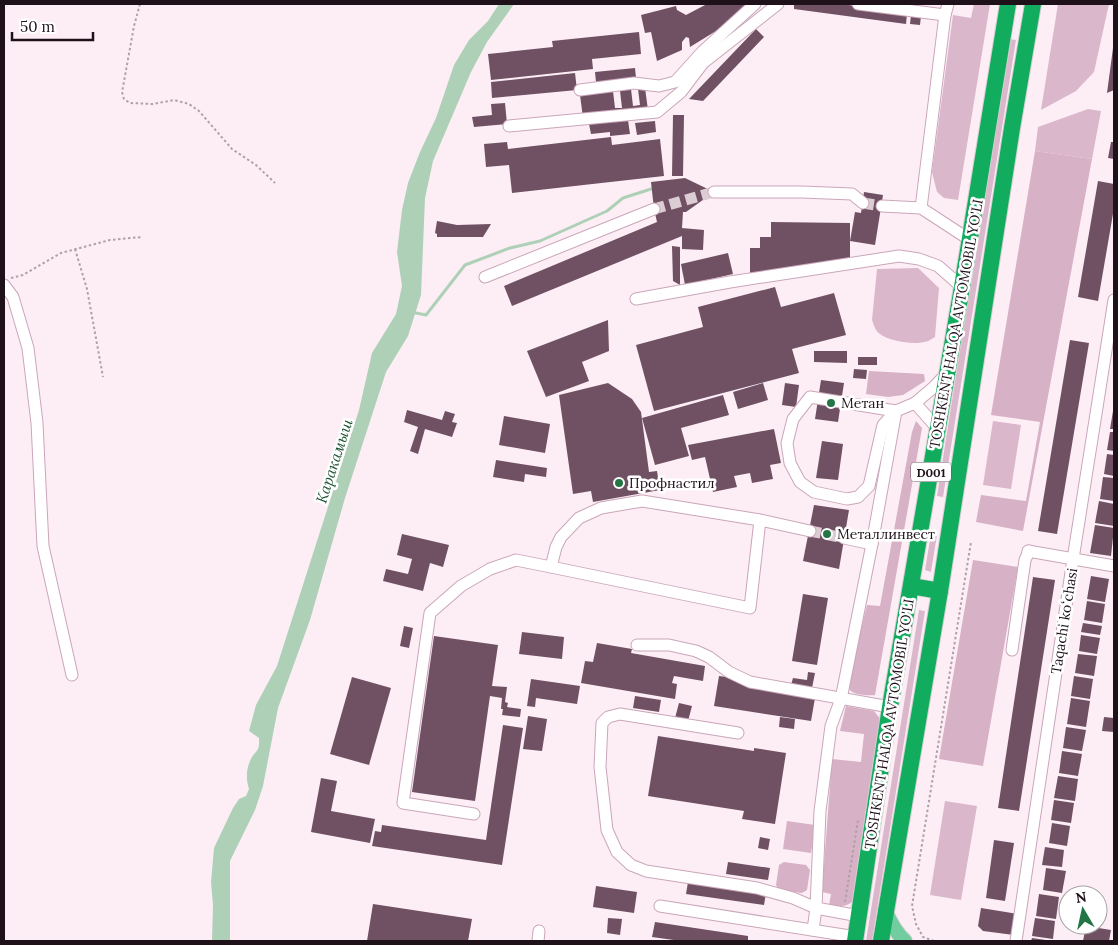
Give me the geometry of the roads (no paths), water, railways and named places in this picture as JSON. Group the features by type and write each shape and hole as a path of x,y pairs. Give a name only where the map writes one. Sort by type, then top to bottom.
{"highway":[{"path":"1008,5 1032,7"},
{"name":"TOSHKENT HALQA AVTOMOBIL YO'LI","path":"856,939 890,707 948,373 1008,5"},
{"name":"TOSHKENT HALQA AVTOMOBIL YO'LI","path":"881,941 940,591 1032,7"},
{"path":"924,508 952,514"},
{"path":"911,586 940,591"}],"main road":[{"path":"886,910 894,930 905,941"}],"street":[{"path":"580,90 634,83 659,86 675,82 703,51 755,4"},
{"path":"509,126 657,112 681,92 703,63 778,4"},
{"path":"858,4 946,10 921,208"},
{"path":"714,192 852,194 863,204"},
{"path":"882,206 921,208 970,240"},
{"path":"484,277 654,209"},
{"path":"636,299 730,282 899,256 919,259 938,266 962,287"},
{"path":"4,285 13,297 28,348 37,423 43,546 72,675"},
{"name":"Taqachi koʻchasi","path":"1016,941 1073,559 1112,328 1114,300"},
{"path":"896,411 810,397 793,420 787,443 790,463 800,482 814,492 847,499 858,497 869,486 883,425 896,411 915,403 948,373"},
{"path":"915,403 938,429"},
{"path":"813,930 816,908 820,811 830,726 841,699 896,411"},
{"path":"551,567 561,537 579,518 601,508 642,501 760,520 810,531"},
{"path":"474,814 403,803 430,613 461,586 490,569 516,560 750,608 760,520"},
{"path":"844,538 872,544"},
{"path":"1012,650 1025,560 1029,551 1114,566"},
{"path":"637,645 669,645 709,656 730,672 750,682 890,707"},
{"path":"738,733 620,714 608,717 602,723 600,768 606,830 616,852 631,865 646,871 757,888 793,898 816,908 859,916"},
{"path":"660,906 813,930 856,939"}],"waterway":[{"path":"411,312 426,315 465,265 510,248 540,241 607,211 623,198 651,189"}],"tunnel":[{"path":"654,209 714,192"},
{"path":"863,203 882,206"},
{"path":"810,531 844,538"}],"place":[{"name":"Метан","path":"831,403"},
{"name":"Профнастил","path":"619,483"},
{"name":"Металлинвест","path":"827,534"}],"water label":[{"name":"Каракамыш","path":"334,461"}]}
